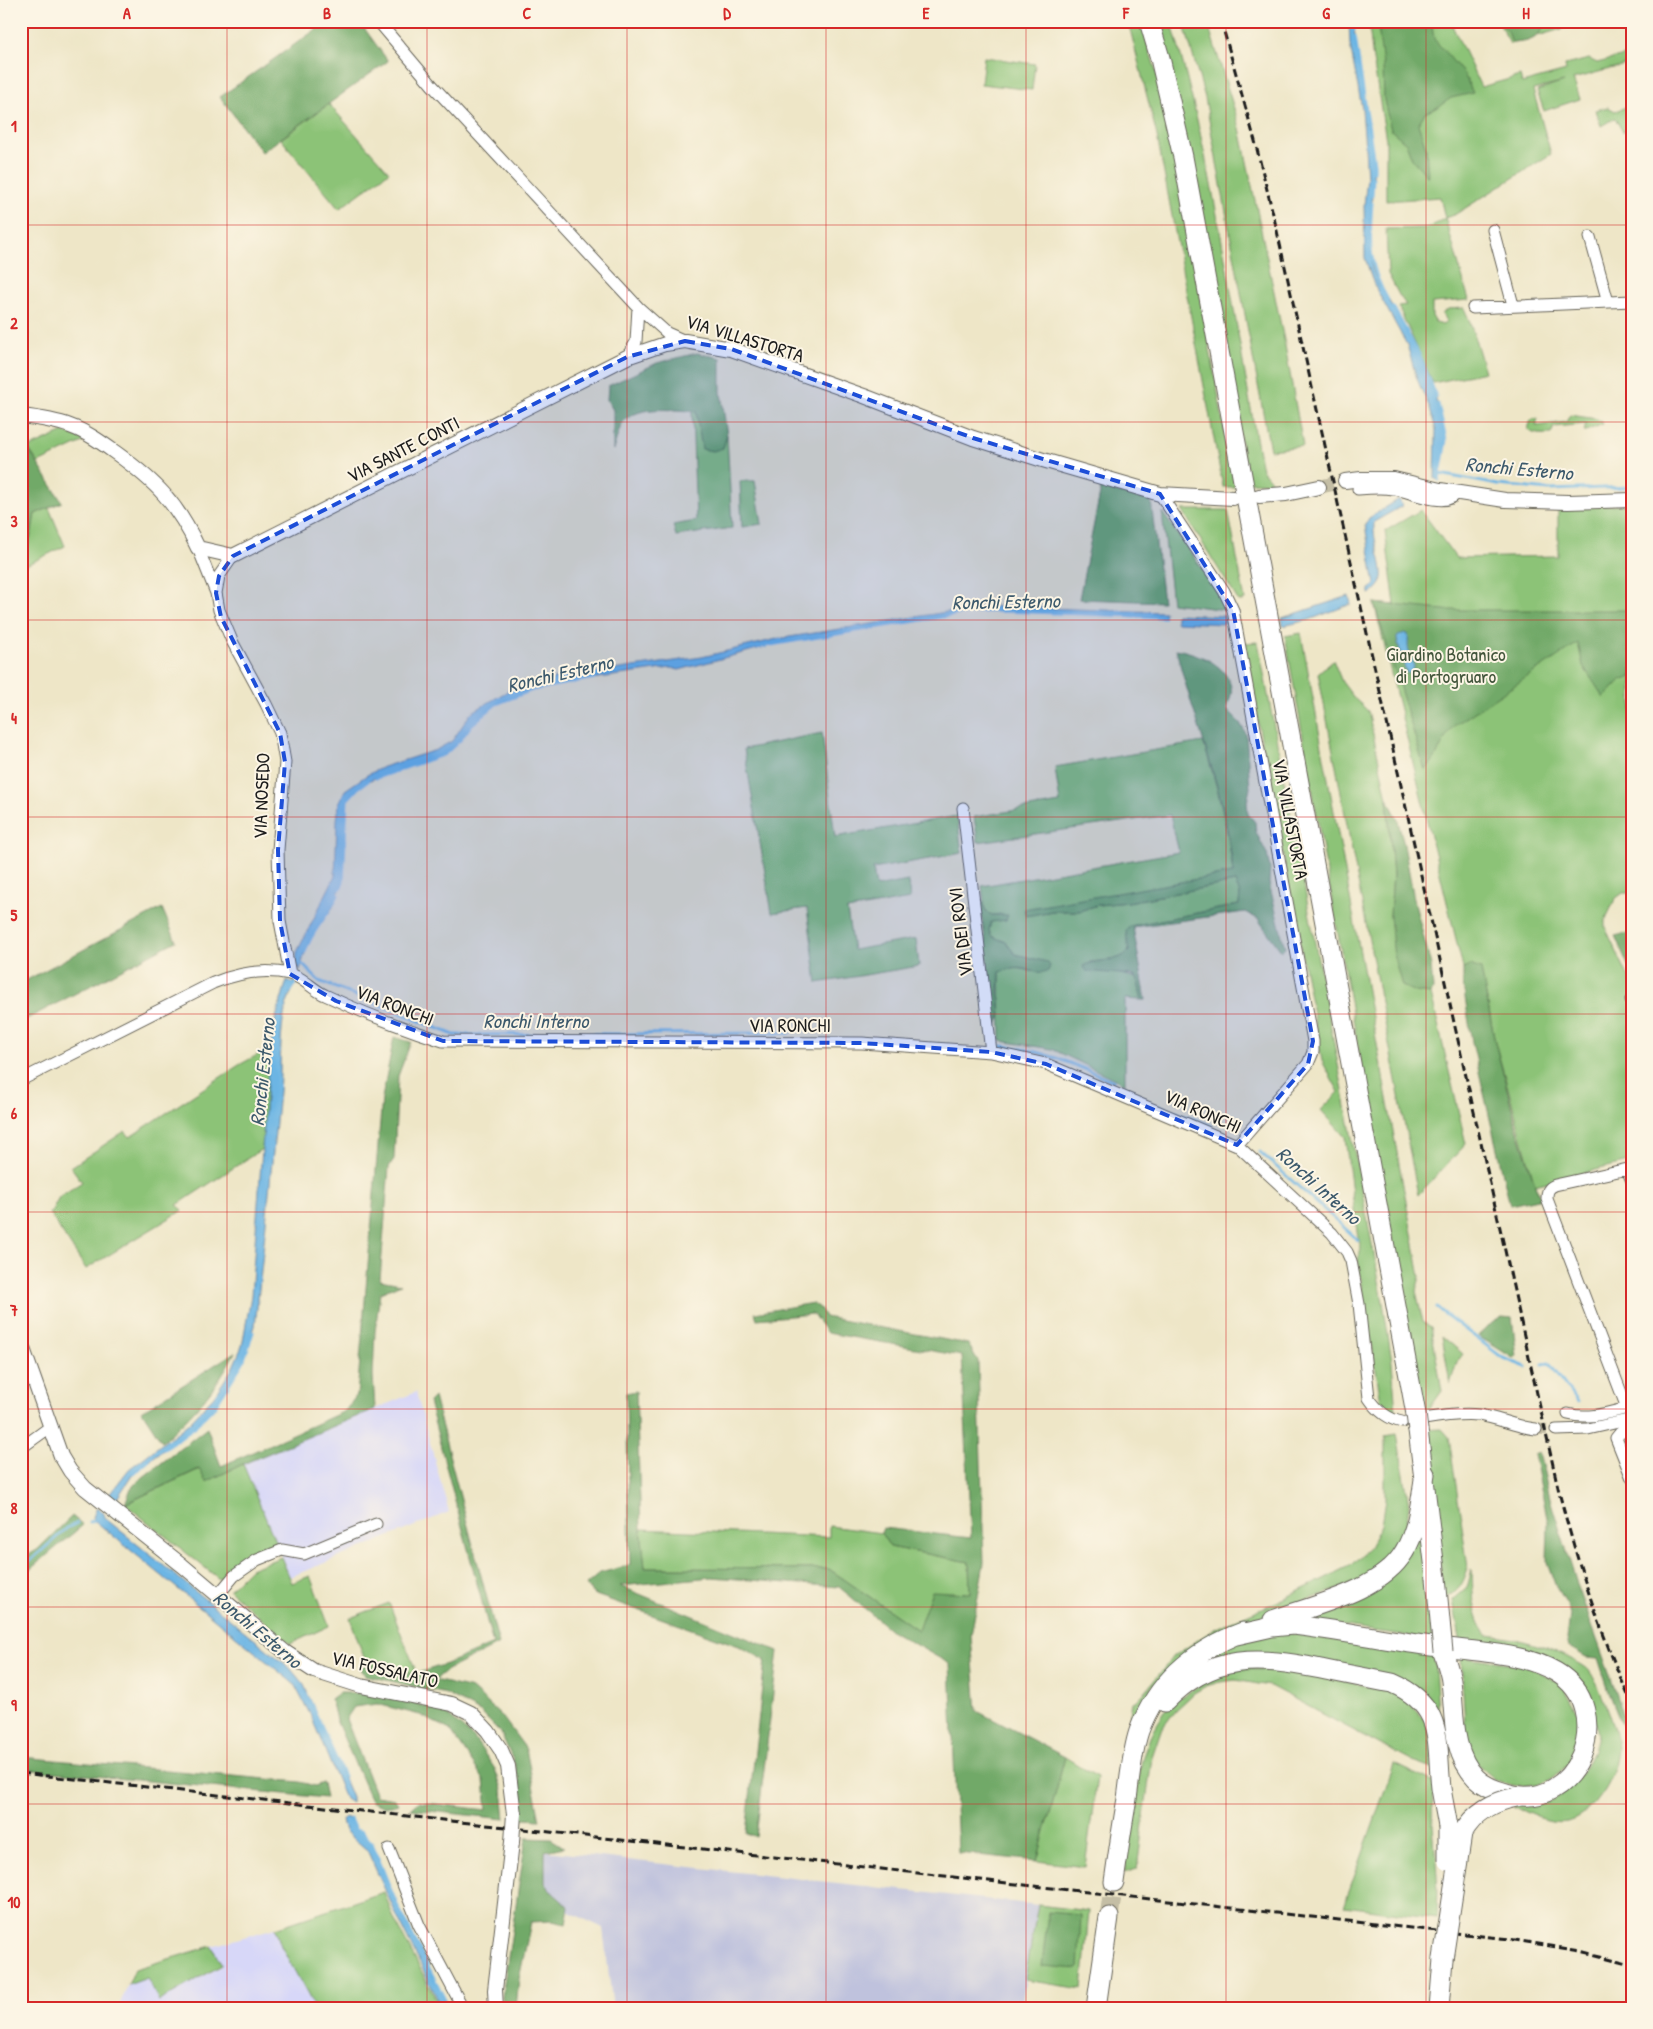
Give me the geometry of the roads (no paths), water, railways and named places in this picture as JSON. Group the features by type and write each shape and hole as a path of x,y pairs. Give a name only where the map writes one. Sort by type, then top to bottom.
{"highway":[{"path":"1149,21 1160,58 1183,157 1425,1474 1443,1652 1448,1827 1448,1882 1439,2008"},
{"path":"1114,1882 1129,1782 1139,1733 1159,1693 1180,1668 1201,1652 1232,1636 1350,1593 1390,1570 1404,1553 1411,1539 1425,1474"},
{"path":"1232,1636 1249,1631 1293,1625 1479,1652 1541,1664 1558,1672 1570,1683 1585,1708 1587,1723 1585,1749 1571,1774 1555,1787 1542,1793 1504,1799 1480,1813 1466,1827 1462,1834 1443,1960"},
{"path":"1443,1652 1451,1679 1458,1747 1464,1760 1476,1777 1490,1788 1517,1797"},
{"path":"1129,1782 1143,1734 1159,1708 1184,1684 1197,1675 1217,1666 1235,1662 1270,1660 1386,1682 1406,1690 1427,1709 1438,1735 1441,1788 1448,1827"},
{"path":"1096,2008 1109,1917"}],"street":[{"name":"VIA VILLASTORTA","path":"378,21 432,85 638,307 667,333 686,341 731,349 864,396 973,438 1160,494 1233,498"},
{"path":"1493,230 1513,305"},
{"path":"1590,236 1608,302"},
{"path":"1473,308 1632,301"},
{"path":"627,357 636,342 638,307"},
{"name":"VIA SANTE CONTI","path":"216,593 219,576 233,556 627,357 664,344 686,341"},
{"name":"VIA NOSEDO","path":"21,416 47,419 70,426 95,438 139,469 171,500 189,528 216,593 219,610 232,641 280,733 285,762 278,850 280,921 290,974"},
{"path":"1345,481 1394,479 1505,500 1534,502 1632,500"},
{"path":"1259,496 1286,494 1319,487"},
{"path":"1358,489 1396,489 1441,500 1454,498 1458,492"},
{"name":"VIA VILLASTORTA","path":"1160,494 1224,591 1233,610 1313,1042 1313,1052 1308,1064 1237,1144"},
{"path":"198,548 233,556"},
{"name":"VIA DEI ROVI","path":"963,808 991,1052"},
{"name":"VIA RONCHI","path":"21,1080 213,983 233,975 249,973 290,974 336,1001 401,1028 442,1041 862,1043 991,1052 1046,1064 1237,1144 1332,1233 1352,1261 1359,1304 1369,1398 1374,1406 1385,1415 1415,1421"},
{"path":"1630,1411 1547,1199 1547,1192 1550,1187 1555,1185 1629,1169 1632,1181"},
{"name":"VIA FOSSALATO","path":"21,1343 24,1361 61,1456 70,1471 85,1488 218,1595 284,1652 314,1671 361,1686 452,1704 471,1714 488,1732 501,1750 508,1766 514,1814 495,1990 496,2008"},
{"path":"1568,1414 1578,1417 1630,1411"},
{"path":"1556,1430 1588,1429 1630,1411"},
{"path":"1415,1421 1451,1415 1478,1415 1518,1427 1536,1429"},
{"path":"21,1448 50,1427"},
{"path":"1632,1430 1616,1436 1632,1478"},
{"path":"218,1595 234,1576 257,1560 282,1550 304,1554 376,1524"},
{"path":"389,1849 420,1925 463,2008"}],"water":[{"path":"1349,21 1355,21 1354,29 1374,163 1370,226 1372,268 1378,284 1401,320 1420,356 1433,387 1446,440 1439,480 1435,479 1436,430 1430,409 1417,379 1407,345 1374,285 1365,258 1364,205 1367,177 1362,109 1350,45"},
{"path":"1399,499 1402,506 1374,522 1382,579 1379,586 1369,594 1369,589 1375,585 1365,525 1369,518"},
{"path":"1349,596 1351,604 1309,620 1283,626 1282,618"},
{"path":"984,606 1165,612 1164,617 1004,611 971,612 776,644 679,670 671,668 591,679 532,690 496,704 471,725 460,740 445,754 370,780 358,788 347,800 343,882 333,907 308,942 300,970 296,964 297,952 335,876 337,820 339,803 345,790 383,767 436,750 452,741 471,713 511,689 558,678 702,657 777,639"},
{"path":"1176,614 1225,616 1225,624 1176,622"},
{"path":"1404,633 1408,634 1408,649 1414,663 1414,669 1409,674 1406,672 1397,640 1397,637"},
{"path":"287,980 296,985 290,995 283,1021 279,1092 255,1326 243,1362 215,1406 194,1427 135,1471 112,1506 105,1500 129,1469 189,1423 214,1396 232,1369 242,1346 251,1296 269,1057 275,1021"},
{"path":"97,1507 103,1512 106,1519 290,1668 304,1685 351,1795 351,1803 345,1799 311,1716 294,1684 95,1521 93,1517"},
{"path":"345,1817 350,1819 355,1830 362,1832 372,1843 397,1905 449,2008 442,2008 367,1850 345,1831 342,1821"}],"waterway":[{"path":"1354,30 1355,21"},
{"path":"1355,37 1374,171"},
{"path":"1372,196 1373,178"},
{"path":"1372,203 1371,253 1381,288 1388,300"},
{"path":"1393,307 1420,356 1436,396"},
{"path":"1438,404 1446,440 1439,480"},
{"name":"Ronchi Esterno","path":"1440,474 1498,485 1550,490 1632,487"},
{"name":"Ronchi Esterno","path":"745,650 971,612 1004,611 1164,617"},
{"name":"Ronchi Esterno","path":"376,778 445,754 460,740 471,725 496,704 532,690 594,678"},
{"name":"Ronchi Esterno","path":"340,889 343,882 347,800 358,788 368,781"},
{"name":"Ronchi Esterno","path":"305,952 311,937 338,895"},
{"name":"Ronchi Interno","path":"302,964 319,981 454,1035 789,1033"},
{"name":"Ronchi Esterno","path":"291,991 297,980"},
{"name":"Ronchi Interno","path":"1002,1046 1045,1055 1113,1081"},
{"name":"Ronchi Interno","path":"1159,1106 1211,1126"},
{"name":"Ronchi Interno","path":"1260,1152 1358,1240"},
{"name":"Ronchi Interno","path":"1437,1308 1503,1358 1526,1367"},
{"name":"Ronchi Esterno","path":"164,1449 194,1427 215,1406 243,1362 253,1332"},
{"name":"Ronchi Interno","path":"1543,1364 1549,1363 1577,1402"},
{"name":"Ronchi Esterno","path":"133,1474 149,1460"},
{"path":"90,1522 99,1518"},
{"path":"21,1569 67,1528 77,1523"},
{"name":"Ronchi Esterno","path":"307,1695 344,1776"},
{"name":"Ronchi Esterno","path":"350,1819 355,1830 362,1832 372,1843 397,1905 444,1998"}],"tunnel":[{"path":"1319,487 1345,481"},
{"path":"1536,1429 1556,1430"},
{"path":"1109,1917 1114,1882"}],"railway":[{"path":"1221,21 1255,141 1275,222 1559,1492 1591,1600 1632,1704"},
{"path":"21,1773 1509,1939 1580,1951 1632,1964"}],"park label":[{"name":"Giardino Botanico di Portogruaro","path":"1446,665"}]}
